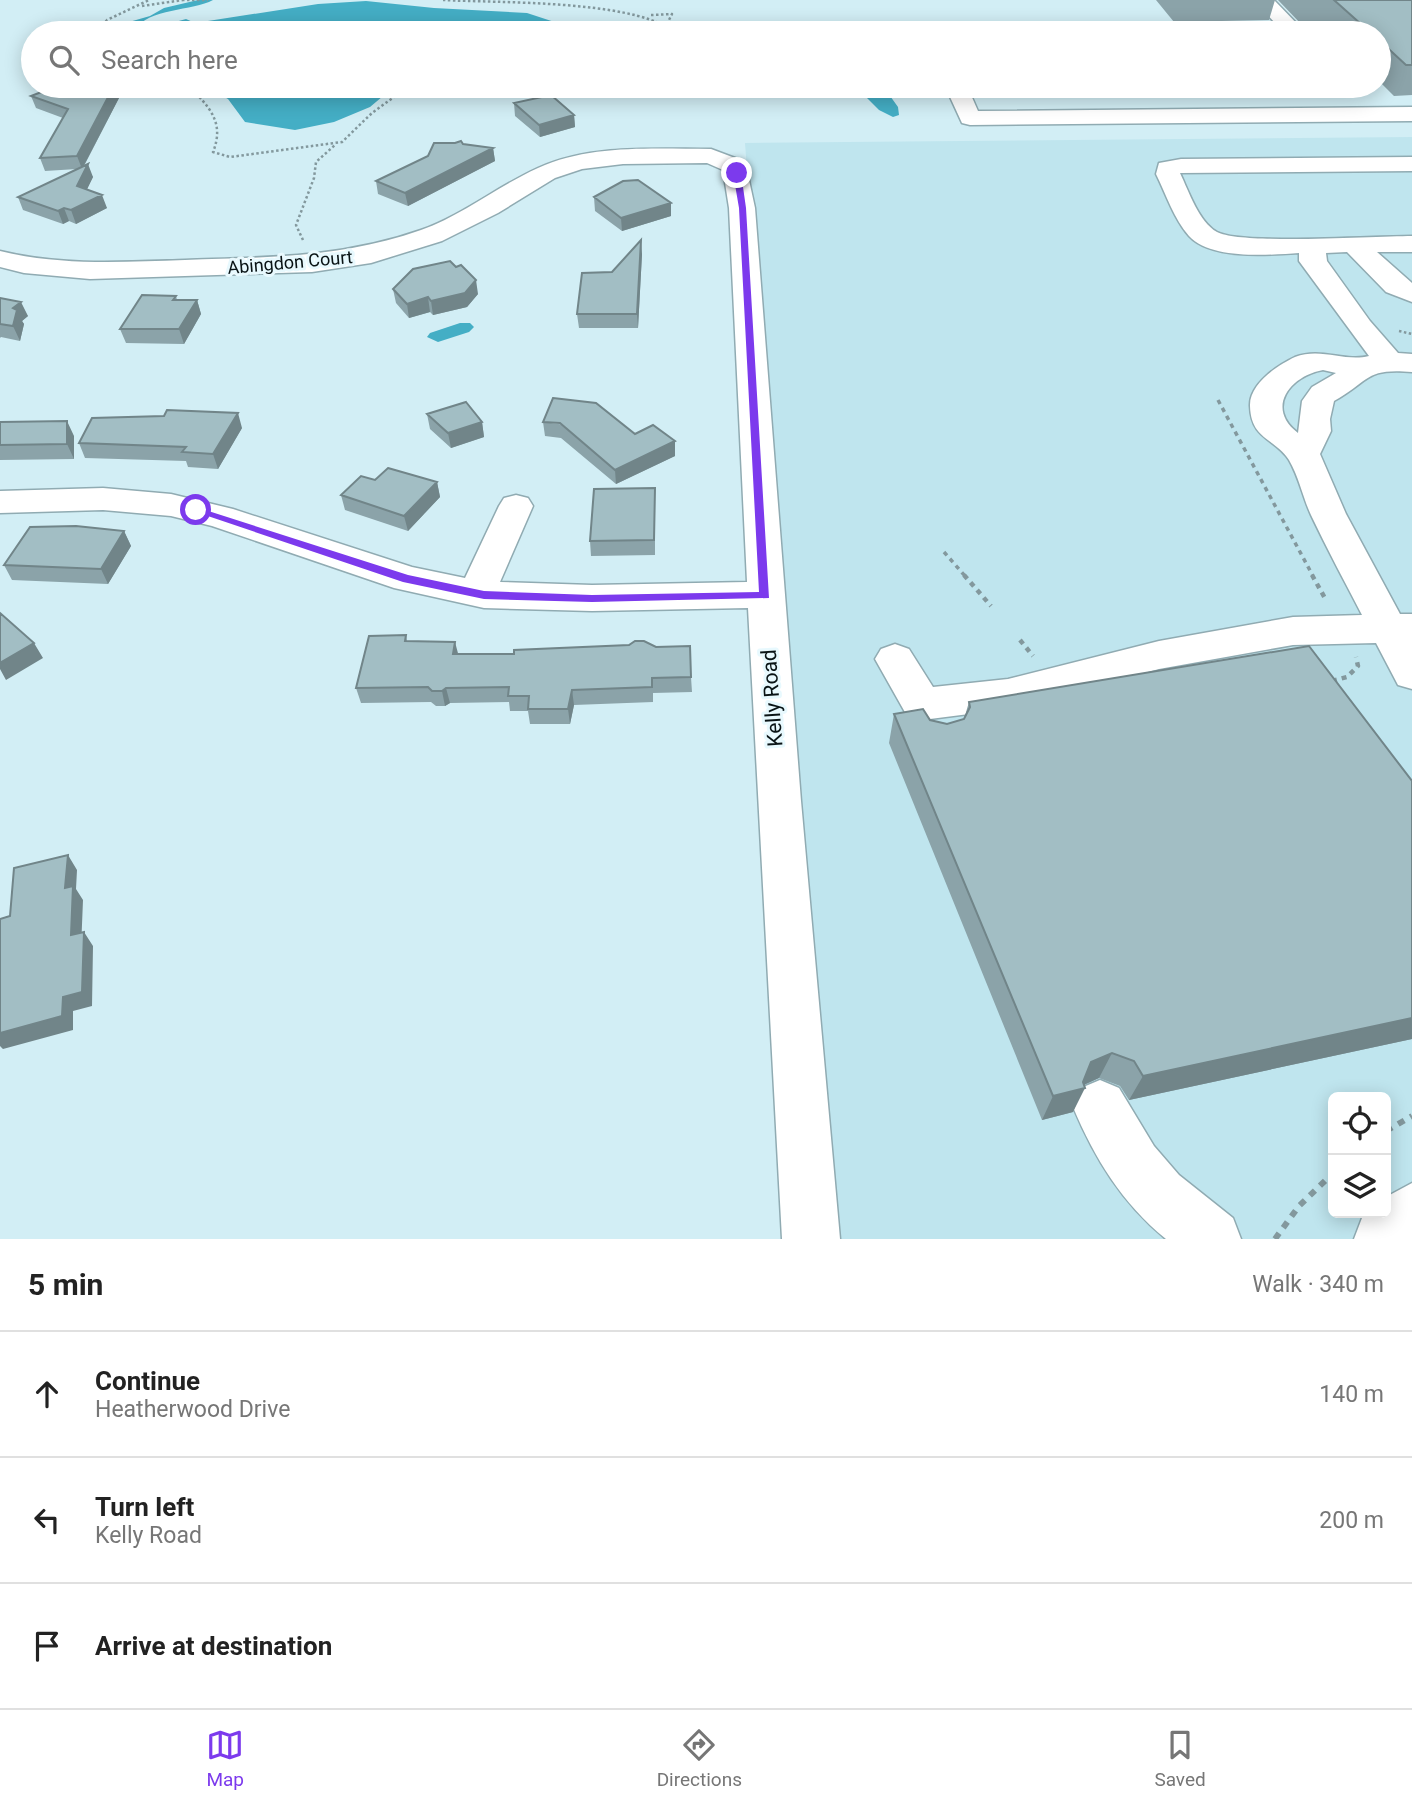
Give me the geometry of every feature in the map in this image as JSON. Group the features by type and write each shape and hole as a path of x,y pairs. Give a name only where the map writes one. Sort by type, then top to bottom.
{"street":[{"path":"1263,0 1284,21"},
{"path":"961,98 970,118 1412,114"},
{"path":"1362,98 1378,115"},
{"name":"Abingdon Court","path":"0,259 24,265 80,271 299,265 343,260 402,246 459,224 546,173 578,162 649,156 711,156 727,161"},
{"name":"Kelly Road","path":"727,161 737,173 742,208 765,595 811,1239"},
{"path":"1412,164 1168,168 1168,174 1200,232 1213,242 1229,245 1412,244"},
{"path":"1354,244 1396,286 1412,293"},
{"path":"1312,245 1313,261 1386,364"},
{"path":"1386,364 1323,361 1306,364 1287,373 1273,387 1267,397 1266,407 1272,429 1303,454 1328,514 1399,628 1412,674"},
{"path":"1273,387 1318,401 1386,364"},
{"path":"1303,454 1315,431 1314,419 1318,401"},
{"path":"0,502 103,499 172,505 221,517 407,579 476,594 557,598 765,595"},
{"path":"476,594 516,506"},
{"path":"895,659 931,719 1008,694 1130,662 1220,643 1293,631 1399,628"},
{"path":"1100,1107 1123,1153 1140,1176 1162,1200 1212,1239"}],"path":[{"path":"141,6 149,0"},
{"path":"177,0 208,0"},
{"path":"104,21 110,16 141,6 183,0"},
{"path":"443,0 543,5 643,15 672,14 668,21"},
{"path":"643,15 659,21"},
{"path":"200,98 212,111 219,137 213,152 230,157 335,144 345,140 372,113 393,98"},
{"path":"299,265 303,242 296,222 314,178 317,160 335,144"},
{"path":"1218,400 1341,629 1358,666 1348,676 1324,681"},
{"path":"944,552 991,606"},
{"path":"1333,681 1340,693"},
{"path":"1391,1128 1412,1116"},
{"path":"1275,1239 1299,1206 1328,1178"}],"shaded area":[{"path":"1412,137 1412,1239 839,1239 745,143"}],"water":[{"path":"198,0 213,0 160,14 145,21 132,21 164,8"},
{"path":"366,1 527,13 551,21 208,21 318,4"},
{"path":"381,98 370,107 334,122 295,130 245,122 228,99"},
{"path":"867,98 892,98 898,107 899,115 893,117 879,110"},
{"path":"460,323 470,323 474,327 469,332 438,342 427,337 430,333"}],"building":[{"path":"1334,0 1412,0 1412,65 1406,65 1391,51 1391,21 1358,21"},
{"path":"37,98 108,98 77,156 40,158 68,109"},
{"path":"537,98 554,98 574,115 539,125 514,103"},
{"path":"461,141 463,144 493,148 405,193 376,181 428,156 434,143"},
{"path":"88,164 77,186 102,195 71,210 64,208 58,211 18,197"},
{"path":"638,180 671,203 621,218 594,197 623,181"},
{"path":"641,240 637,314 577,314 582,273 612,272"},
{"path":"450,261 456,267 461,265 476,280 465,293 431,301 428,297 407,304 393,289 413,269"},
{"path":"142,295 176,296 173,300 197,300 179,329 120,329"},
{"path":"0,298 21,302 13,308 17,310 13,326 0,324"},
{"path":"553,398 596,403 635,434 653,425 675,441 615,470 560,423 543,422"},
{"path":"466,402 482,422 448,433 427,414"},
{"path":"167,410 238,413 213,454 182,452 186,447 79,443 92,418 164,416"},
{"path":"67,421 67,444 0,445 0,422"},
{"path":"388,468 437,482 404,516 341,495 361,476 375,480"},
{"path":"655,488 654,540 590,541 594,489"},
{"path":"76,526 124,531 101,569 4,565 30,527"},
{"path":"0,613 34,643 0,663"},
{"path":"406,635 405,641 455,642 453,654 514,654 514,650 629,645 635,641 644,641 656,647 690,646 691,677 652,678 652,687 572,690 568,709 528,709 529,696 508,696 509,687 446,688 442,691 432,691 428,687 356,688 369,636"},
{"path":"1309,646 1412,781 1412,1018 1143,1076 1134,1061 1112,1053 1091,1062 1083,1082 1085,1088 1053,1096 894,714 923,709 930,720 947,724 964,719 970,707 969,702"},
{"path":"68,855 65,888 73,886 71,935 84,932 82,992 63,997 62,1016 0,1033 0,919 10,916 14,868"}],"route":[{"path":"196,510 407,579 484,595 533,598 765,595 742,208 737,173"}]}
